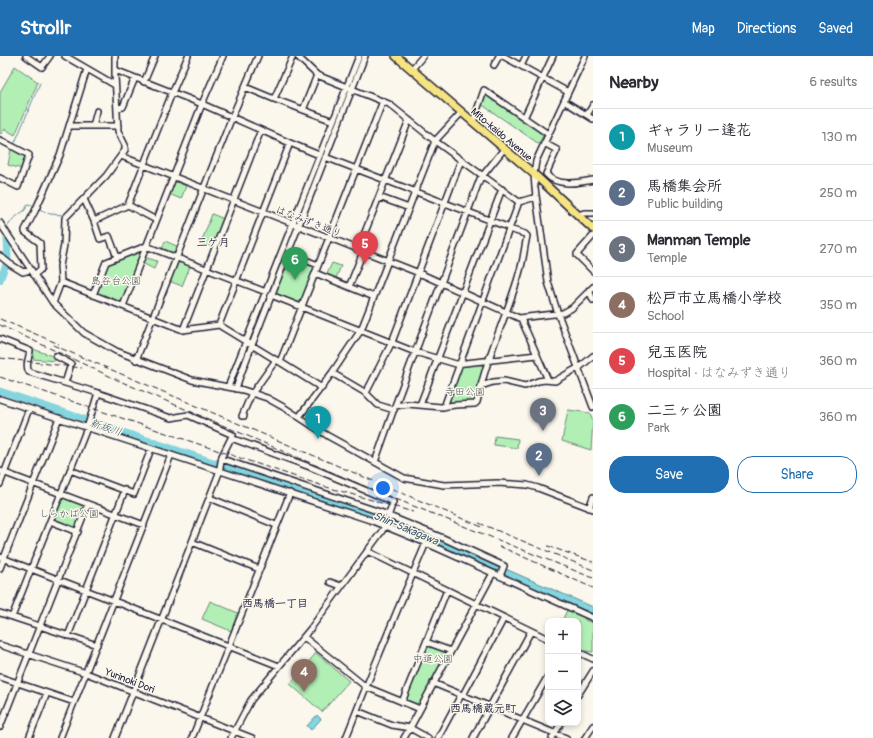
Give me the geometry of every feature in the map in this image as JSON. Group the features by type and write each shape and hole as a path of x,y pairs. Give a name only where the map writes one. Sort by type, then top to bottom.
{"highway":[{"name":"Mito-kaido Avenue","path":"396,56 534,174 593,229"}],"street":[{"path":"26,56 34,58 42,66 50,56"},
{"path":"64,56 115,85"},
{"path":"53,303 61,282 60,266 64,244 65,218 106,176 126,147 120,137 118,126 118,108 115,85 115,56"},
{"path":"144,82 155,56"},
{"path":"94,222 128,206 188,56"},
{"path":"123,306 202,104 224,56"},
{"path":"136,360 232,117 258,56"},
{"path":"274,99 292,56"},
{"path":"297,56 317,75 389,104 519,202"},
{"path":"228,387 230,378 233,376 359,56"},
{"path":"236,389 271,295 365,56"},
{"path":"411,70 423,56"},
{"path":"494,65 499,56"},
{"path":"503,56 568,92"},
{"path":"521,66 526,56"},
{"path":"524,118 553,56"},
{"path":"585,56 536,161 534,174 545,269 558,314 593,407"},
{"path":"34,275 41,269 40,243 25,232 25,230 60,155 87,69"},
{"path":"115,70 202,104 356,170 525,234 522,264 488,360 476,404 444,407 408,404 394,408 378,405 366,392 332,373"},
{"path":"303,110 317,75"},
{"path":"118,108 123,107 135,78"},
{"path":"245,87 333,122"},
{"path":"473,122 484,90 548,134"},
{"path":"244,416 242,416 252,393 278,361 329,238 382,101"},
{"path":"564,101 593,119"},
{"path":"587,115 593,105"},
{"path":"92,126 97,111"},
{"path":"299,417 322,388 361,330 436,140 462,112"},
{"path":"349,287 379,197 409,120"},
{"path":"69,126 118,126"},
{"path":"183,330 261,130"},
{"path":"0,141 29,155 18,187 0,178"},
{"path":"219,325 290,143"},
{"path":"544,143 557,150 546,174 553,180 575,184 593,180"},
{"path":"375,462 480,179 504,149"},
{"path":"319,155 325,157"},
{"name":"はなみずき通り","path":"121,156 419,273 522,318 558,314"},
{"path":"366,392 392,342 462,160"},
{"path":"420,405 502,189"},
{"path":"379,197 409,208"},
{"path":"519,202 536,197"},
{"path":"84,199 100,239 109,236 117,257"},
{"path":"444,407 519,202"},
{"path":"128,206 156,220"},
{"path":"578,215 593,213"},
{"path":"0,223 53,303 84,333 104,346 136,360 192,380 252,393 274,402 328,436 404,478 444,484 498,483 527,485 591,509 593,497"},
{"path":"593,236 577,255 593,271"},
{"path":"93,295 106,262 146,246 266,292"},
{"path":"288,253 318,265"},
{"path":"0,256 23,272 30,270"},
{"path":"315,273 374,297"},
{"path":"61,282 183,330 219,325 322,388"},
{"path":"558,314 572,308 591,288"},
{"path":"591,288 593,300"},
{"path":"271,295 415,352 460,364 537,354"},
{"path":"522,318 548,380"},
{"path":"0,339 30,350 28,365 29,372 171,418 188,415 233,434 225,450 210,498 115,738"},
{"path":"56,356 71,364 65,383"},
{"path":"481,386 493,382 504,381 525,386 538,381 555,381 584,365 593,356"},
{"path":"12,617 87,428 98,394"},
{"path":"0,407 1,400 220,470 385,525 593,618"},
{"path":"0,484 2,472 29,409"},
{"path":"0,568 2,558 59,418"},
{"path":"231,438 310,467 393,502 385,525 367,552 304,636 251,700 231,738"},
{"path":"70,470 134,494 151,449"},
{"path":"87,669 171,455"},
{"path":"222,459 389,515 504,566 500,576"},
{"path":"2,472 144,525"},
{"path":"68,636 125,490"},
{"path":"192,738 290,493"},
{"path":"210,498 276,525"},
{"path":"0,726 88,504"},
{"path":"50,521 78,532"},
{"path":"192,542 259,568"},
{"path":"346,738 395,615 426,543"},
{"path":"367,552 545,638"},
{"path":"2,558 114,600 279,666"},
{"path":"404,738 493,573"},
{"path":"330,582 341,586"},
{"path":"402,702 447,590"},
{"path":"0,613 96,645"},
{"path":"438,738 504,618"},
{"path":"473,738 531,631"},
{"path":"304,636 366,688 420,709"},
{"path":"426,642 451,651"},
{"name":"Yurinoki Dori","path":"0,645 86,673 252,738"},
{"path":"581,653 593,659"},
{"path":"581,690 593,671"},
{"path":"0,677 74,702"},
{"path":"60,738 84,677"},
{"path":"512,738 545,681"},
{"path":"433,683 523,720 553,736 566,738"},
{"path":"29,738 47,693"},
{"path":"357,711 392,725 410,728 428,738"},
{"path":"553,736 559,726"},
{"path":"585,738 593,726"}],"green space":[{"path":"15,66 38,82 15,135 5,129 1,134 0,92"},
{"path":"487,95 544,133 539,144 481,104 484,96"},
{"path":"11,149 25,155 26,157 22,169 8,165"},
{"path":"319,163 320,164 300,219 297,220"},
{"path":"174,181 186,186 181,199 169,194"},
{"path":"212,214 224,219 213,247 201,243"},
{"path":"292,230 295,230 271,289 270,288"},
{"path":"165,241 179,247 176,256 162,249"},
{"name":"島谷台公園","path":"144,248 121,304 95,294 108,263"},
{"path":"289,256 316,266 300,304 273,293"},
{"path":"144,257 157,261 154,269 142,263"},
{"path":"178,259 191,264 182,286 169,281"},
{"path":"332,263 341,266 336,278 327,274"},
{"path":"265,299 267,300 252,340 250,339"},
{"path":"246,348 248,348 237,379 232,378"},
{"path":"33,349 55,357 55,361 33,359"},
{"name":"寺田公園","path":"483,363 485,365 476,402 447,404 461,367"},
{"path":"568,410 590,413 593,421 591,450 562,441"},
{"path":"495,436 518,439 517,448 494,445"},
{"name":"しらかば公園","path":"64,497 84,505 85,507 77,528 75,529 53,520"},
{"path":"210,601 238,613 231,631 202,619"},
{"path":"568,608 584,616 585,620 593,623 593,652 581,650 581,618 563,618"},
{"name":"中道公園","path":"428,645 446,651 447,654 419,706 417,706 405,700"},
{"path":"316,653 349,681 322,712 290,684"}],"water":[{"path":"455,547 593,607 593,614 452,551"},
{"path":"317,715 321,719 311,730 307,726"}],"waterway":[{"path":"14,145 40,83"},
{"path":"7,227 13,219 25,210 28,204 35,206"},
{"path":"39,209 50,214 63,215"},
{"path":"0,280 8,259 7,239"},
{"name":"Shin-Sakagawa","path":"0,391 381,516 461,552"}],"railway":[{"path":"0,319 59,344"},
{"path":"0,325 122,382 371,489 593,578"},
{"path":"53,345 482,527"},
{"path":"0,358 82,368"},
{"path":"0,377 323,486 413,512"},
{"path":"479,523 593,570"},
{"path":"499,546 593,588"},
{"path":"548,546 593,562"}],"place":[{"name":"兒玉医院","path":"365,264"},
{"name":"二三ヶ公園","path":"295,280"},
{"name":"Manman Temple","path":"543,431"},
{"name":"ギャラリー逢花","path":"318,439"},
{"name":"馬橋集会所","path":"539,476"},
{"name":"松戸市立馬橋小学校","path":"304,692"}],"district":[{"name":"三ケ月","path":"213,242"},
{"name":"西馬橋一丁目","path":"275,603"},
{"name":"西馬橋蔵元町","path":"483,708"}],"water label":[{"name":"新坂川","path":"106,427"}]}
